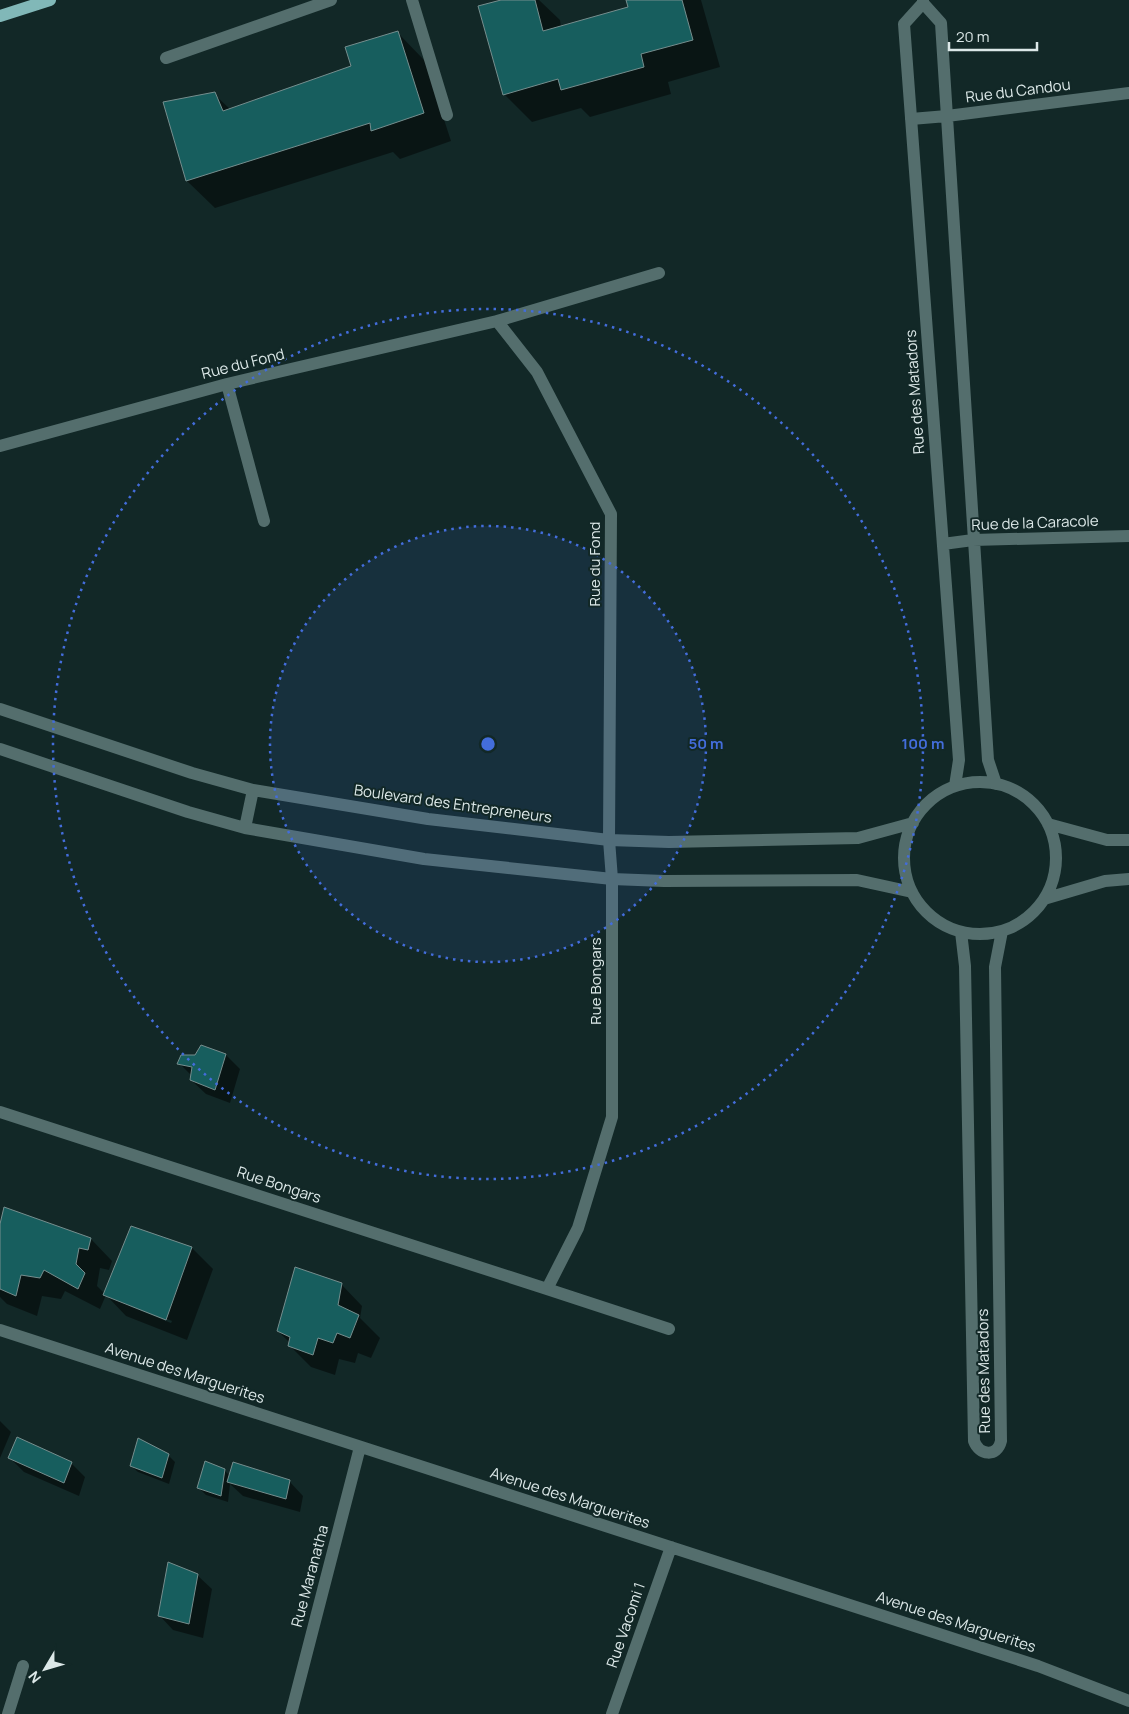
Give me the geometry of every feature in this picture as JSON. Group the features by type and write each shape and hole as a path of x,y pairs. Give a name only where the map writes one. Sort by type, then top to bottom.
{"main road":[{"path":"0,16 50,0"}],"street":[{"path":"166,58 331,0"},
{"path":"412,0 447,115"},
{"name":"Rue des Matadors","path":"955,786 959,760 904,24 923,1 941,23 988,760 996,784"},
{"name":"Rue du Candou","path":"911,119 1129,93"},
{"name":"Rue du Fond","path":"0,446 227,384 497,321 659,273"},
{"name":"Rue du Fond","path":"497,321 536,372 612,514 609,840"},
{"path":"227,384 264,521"},
{"name":"Rue de la Caracole","path":"943,544 973,540 1129,536"},
{"name":"Boulevard des Entrepreneurs","path":"0,709 192,773 253,790 428,819 609,840 668,842 858,838 913,823"},
{"path":"0,750 188,812 245,828 424,859 612,879 664,881 857,880 912,892"},
{"path":"976,782 996,784 1009,788 1026,799 1041,813 1048,824 1054,842 1056,862 1052,881 1044,898 1033,912 1019,924 1002,931 981,934 961,932 946,926 932,917 920,905 912,892 906,875 904,857 906,840 913,823 926,804 944,791 955,786 976,782"},
{"path":"245,828 253,790"},
{"path":"1048,824 1108,840 1129,840"},
{"name":"Rue Bongars","path":"547,1289 578,1228 612,1117 612,879 609,840"},
{"path":"1044,898 1105,880 1129,880"},
{"name":"Rue des Matadors","path":"961,932 965,966 974,1441 978,1448 988,1453 997,1451 1001,1441 996,967 1002,931"},
{"name":"Rue Bongars","path":"0,1112 669,1329"},
{"name":"Avenue des Marguerites","path":"0,1330 1038,1666 1129,1701"},
{"name":"Rue Maranatha","path":"291,1714 360,1447"},
{"name":"Rue Vacomi 1","path":"612,1714 670,1548"},
{"path":"8,1714 23,1666"}],"building":[{"path":"501,0 535,0 543,31 628,7 626,0 682,0 693,40 641,54 644,67 561,90 558,79 503,95 478,6"},
{"path":"398,31 424,113 371,131 370,123 186,181 163,102 215,92 223,111 351,66 345,47"},
{"path":"201,1045 226,1054 215,1090 190,1080 192,1067 177,1064 181,1055 195,1055"},
{"path":"4,1207 91,1238 88,1250 79,1248 76,1264 85,1273 78,1289 44,1270 40,1278 21,1275 16,1296 0,1289 0,1224"},
{"path":"131,1226 192,1247 166,1320 103,1295"},
{"path":"295,1267 342,1283 338,1305 359,1315 350,1338 337,1333 333,1343 318,1338 313,1355 288,1346 290,1337 277,1331"},
{"path":"17,1437 72,1462 64,1483 8,1458"},
{"path":"138,1438 169,1454 162,1478 130,1466"},
{"path":"205,1461 225,1469 221,1496 197,1488"},
{"path":"233,1462 290,1480 286,1499 227,1482"},
{"path":"168,1562 198,1574 189,1624 158,1616"}]}
